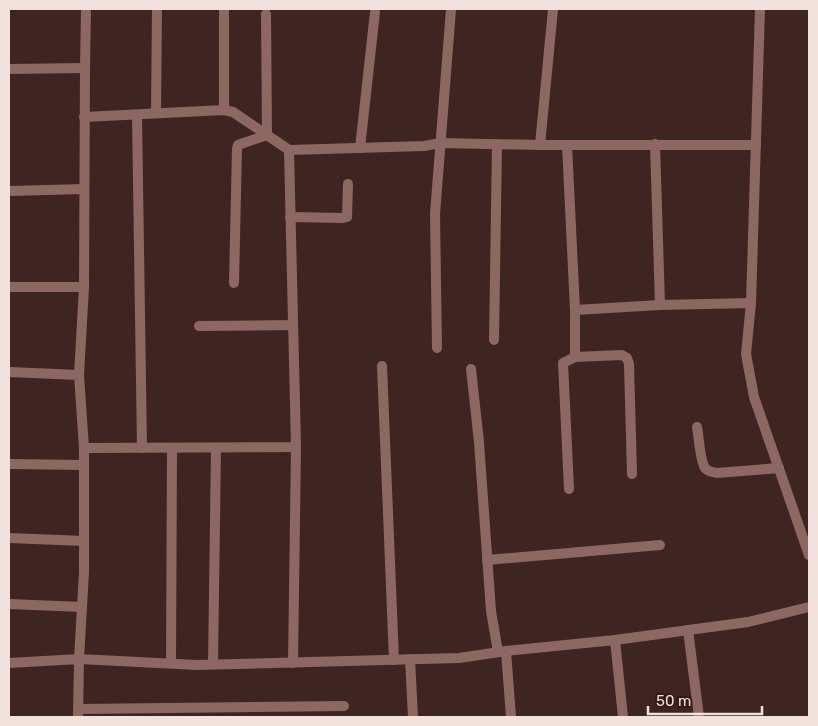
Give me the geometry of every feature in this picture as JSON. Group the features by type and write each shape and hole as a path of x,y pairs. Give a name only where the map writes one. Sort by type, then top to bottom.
{"street":[{"path":"86,9 84,287 79,375 84,448 84,540 78,713 344,706"},
{"path":"156,114 157,9"},
{"path":"224,9 224,110"},
{"path":"437,348 434,220 452,9"},
{"path":"540,145 553,9"},
{"path":"760,9 750,302 746,354 754,397 809,555"},
{"path":"360,148 375,12"},
{"path":"266,14 268,136"},
{"path":"9,69 85,68"},
{"path":"84,117 224,110 232,112 289,150 424,146 441,143 756,145"},
{"path":"137,115 142,448"},
{"path":"234,283 237,148 238,145 268,136"},
{"path":"494,340 497,144"},
{"path":"655,144 660,305"},
{"path":"568,145 575,310 575,356"},
{"path":"289,150 296,447 293,663"},
{"path":"290,217 347,217 348,184"},
{"path":"9,191 84,190"},
{"path":"9,287 84,287"},
{"path":"575,310 750,302"},
{"path":"199,326 293,325"},
{"path":"569,489 563,363 575,356 622,355 627,358 629,364 632,474"},
{"path":"382,366 394,660"},
{"path":"471,368 479,442 491,611 502,652 511,717"},
{"path":"9,372 79,375"},
{"path":"698,427 703,461 705,468 710,472 716,474 779,468"},
{"path":"84,448 296,447"},
{"path":"171,663 172,448"},
{"path":"213,664 216,448"},
{"path":"9,464 84,465"},
{"path":"9,538 84,540"},
{"path":"487,560 660,545"},
{"path":"9,604 82,607"},
{"path":"9,663 79,659 213,664 459,658 748,622 809,607"},
{"path":"688,630 699,717"},
{"path":"615,640 623,717"},
{"path":"410,660 413,717"}]}
